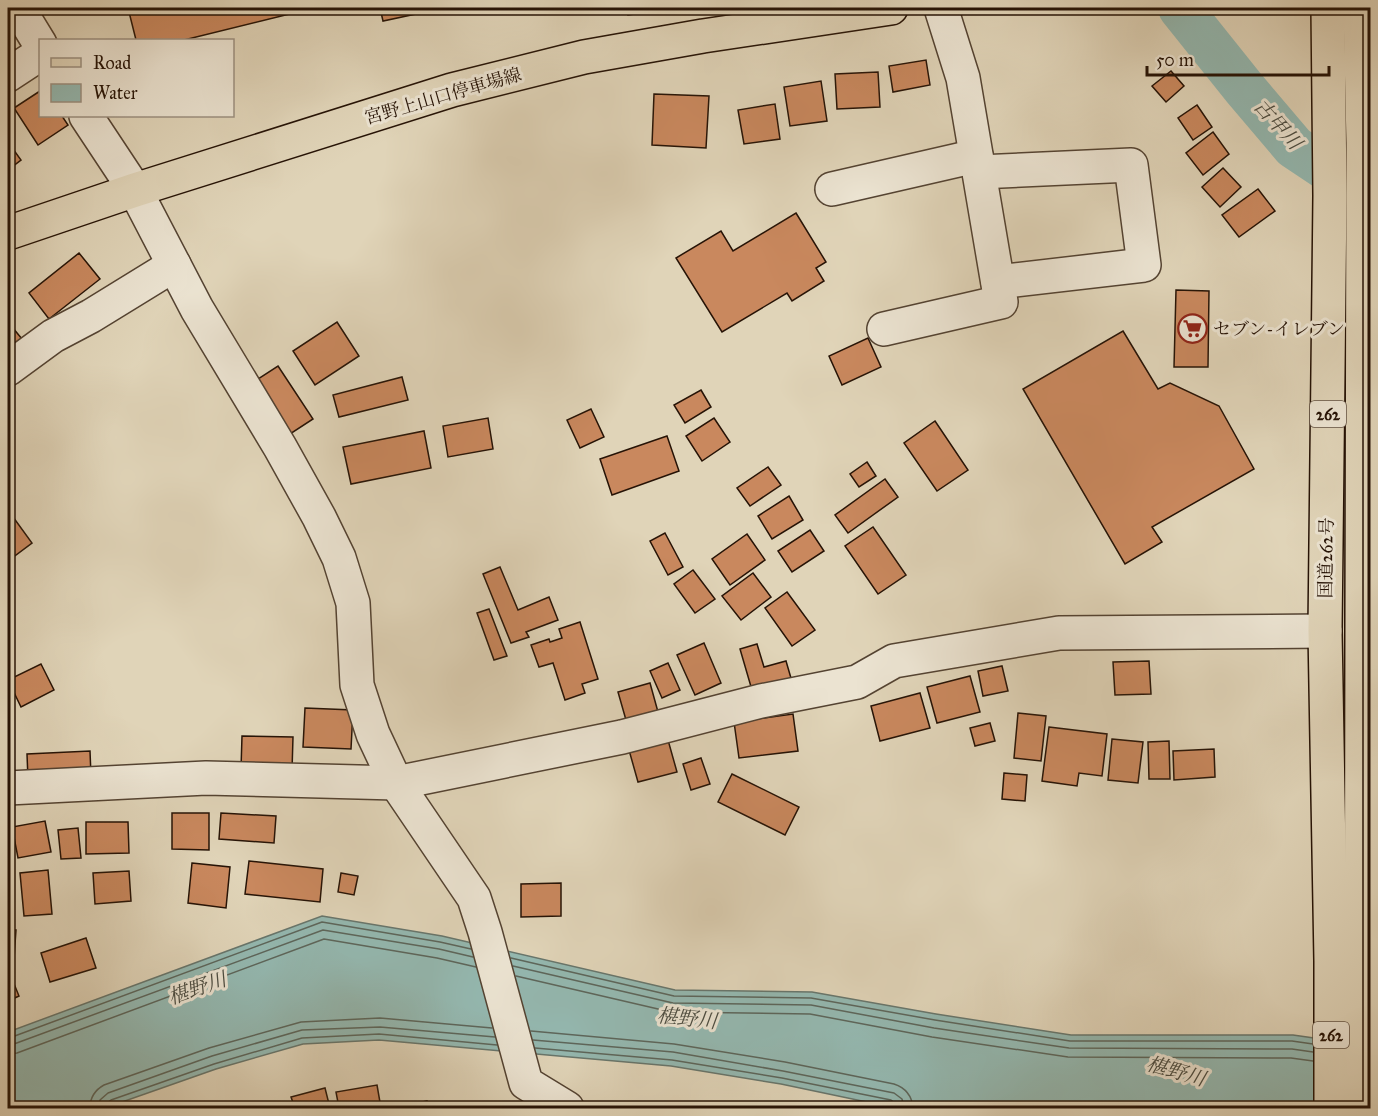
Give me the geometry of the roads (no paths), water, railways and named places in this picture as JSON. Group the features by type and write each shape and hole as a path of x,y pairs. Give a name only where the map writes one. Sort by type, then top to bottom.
{"main road":[{"name":"宮野上山口停車場線","path":"8,233 135,190 452,90 584,57 703,36 891,8"},
{"name":"国道262号","path":"1328,8 1330,196 1326,632 1346,963 1361,1108"},
{"name":"国道262号","path":"1331,1108 1346,963 1367,648 1360,8"},
{"path":"1326,632 1367,648"}],"street":[{"path":"18,8 39,42"},
{"path":"884,329 1002,302 963,78 941,8"},
{"path":"8,75 39,55"},
{"path":"87,117 135,190 197,309 280,447 339,558 353,603 357,685 373,734 396,783 474,898 526,1083 567,1108"},
{"path":"832,189 978,164 1131,165 1144,266 998,282"},
{"path":"8,369 53,336 91,316 174,265"},
{"path":"8,789 207,778 396,783 622,737 761,701 857,682 894,661 1059,633 1326,632"}],"water":[{"name":"椹野川","path":"322,916 442,936 675,990 812,992 1071,1035 1293,1035 1370,1046 1370,1108 923,1108 881,1105 781,1084 671,1066 379,1040 303,1044 216,1069 105,1108 8,1108 8,1032"}],"waterway":[{"name":"古甲川","path":"1180,8 1294,147 1345,181 1364,189"}],"place":[{"name":"セブン-イレブン","path":"1192,329"}]}
